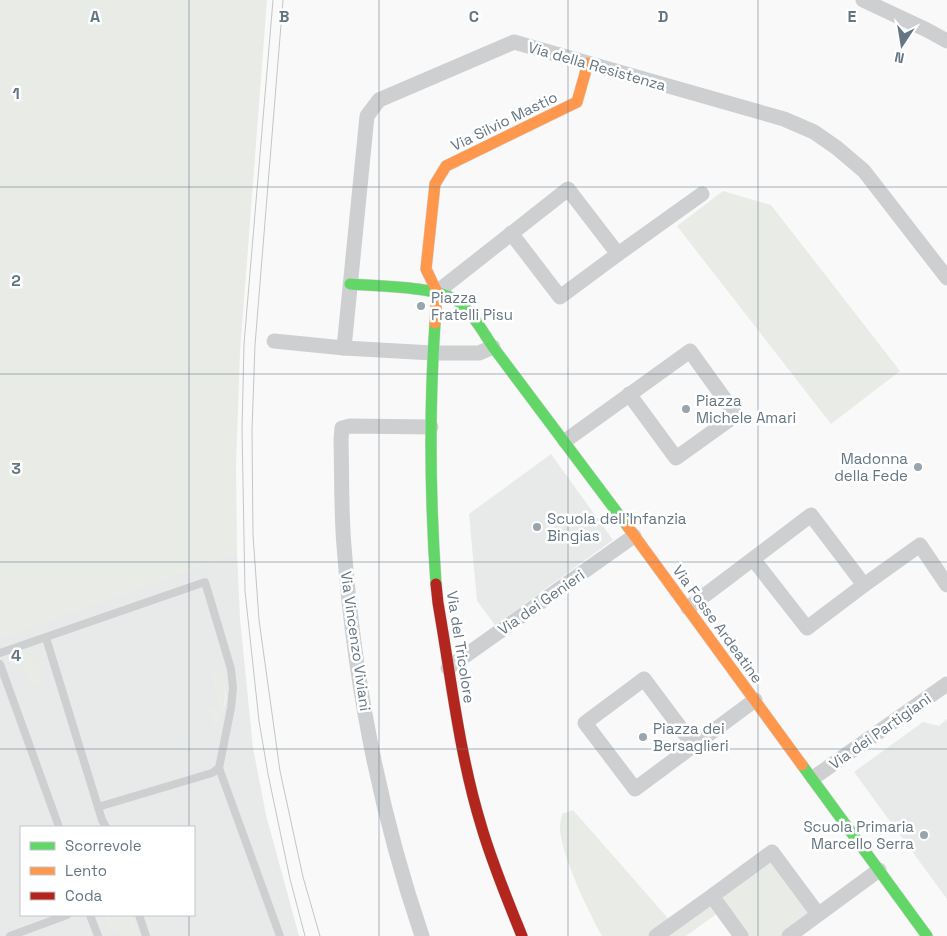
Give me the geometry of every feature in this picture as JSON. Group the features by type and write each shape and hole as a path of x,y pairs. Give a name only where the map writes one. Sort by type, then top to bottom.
{"street":[{"path":"863,0 947,41"},
{"name":"Via della Resistenza","path":"344,348 368,116 380,100 514,42 784,119 814,132 864,170 947,278"},
{"name":"Via Silvio Mastio","path":"437,292 426,269 436,184 446,166 577,102 588,63"},
{"path":"433,353 437,292 568,189 618,254"},
{"path":"511,233 560,297 702,194"},
{"name":"Via Fosse Ardeatine","path":"350,284 437,292 459,302 475,320 493,347 565,441 813,778 927,936"},
{"path":"274,341 344,348 433,353 479,353 493,347"},
{"path":"565,441 629,394 690,351 736,415 676,458 629,394"},
{"name":"Via del Tricolore","path":"433,353 431,427 434,552 438,603 465,760 480,823 495,870 522,936"},
{"name":"Via Vincenzo Viviani","path":"422,936 407,893 389,830 374,762 360,682 344,545 341,440 342,428 350,426 431,427"},
{"path":"688,608 811,515 864,585"},
{"name":"Via dei Genieri","path":"448,668 634,536"},
{"path":"753,559 806,628 920,545 947,585"},
{"path":"694,746 644,679 585,723 635,789 694,746 755,700"},
{"name":"Via dei Partigiani","path":"813,778 947,684"},
{"path":"656,936 772,852 818,914"},
{"path":"789,936 879,870"},
{"path":"712,896 741,936"}],"lane":[{"path":"0,653 206,582 231,669 233,688 219,768 280,936"},
{"path":"46,638 102,824"},
{"path":"0,664 58,826"},
{"path":"98,807 212,773 219,768"},
{"path":"10,936 64,916"},
{"path":"90,916 98,936"},
{"path":"139,916 146,936"}],"shaded area":[{"path":"0,0 267,0 240,352 236,464 237,552 0,637"},
{"path":"723,191 771,205 900,371 831,424 677,226"},
{"name":"Scuola dell'Infanzia Bingias","path":"551,454 613,540 495,625 477,601 469,514"},
{"path":"237,552 240,619 253,748 266,815 299,936 138,936 130,916 195,916 195,826 20,826 20,916 108,916 107,932 119,928 122,936 0,936 0,637","holes":["223,672 226,694 225,704 216,729 210,709 221,706 212,674"]},
{"path":"24,653 36,662 44,685 30,685 22,660 10,664 8,659"},
{"path":"223,671 225,702 216,730 210,709 221,706 212,674"},
{"name":"Scuola Primaria Marcello Serra","path":"947,719 947,899 854,772 923,722 939,726"},
{"path":"573,810 673,924 772,852 818,914 789,936 741,936 722,910 686,936 602,936 569,866 561,837 562,814"},
{"path":"109,916 130,916 138,936 122,936 119,928 107,933 105,924"}],"tram line":[{"path":"273,0 244,344 242,429 245,591 259,721 268,774 290,879 305,936"},
{"path":"283,0 255,345 252,430 253,535 259,620 280,771 303,877 320,936"}],"traffic: fast":[{"path":"350,284 424,290 451,297 460,303 474,318 493,347 628,527"},
{"path":"435,323 431,454 436,584"},
{"path":"802,765 927,936"}],"traffic: slow":[{"path":"435,323 437,292 426,269 435,184 446,166 577,102 588,63"},
{"path":"628,527 802,765"}],"traffic: jam":[{"path":"436,584 456,715 473,798 490,853 522,936"}],"place":[{"name":"Piazza Fratelli Pisu","path":"421,306"},
{"name":"Piazza Michele Amari","path":"686,409"},
{"name":"Madonna della Fede","path":"918,467"},
{"name":"Scuola dell'Infanzia Bingias","path":"537,527"},
{"name":"Piazza dei Bersaglieri","path":"643,737"},
{"name":"Scuola Primaria Marcello Serra","path":"924,835"}]}
